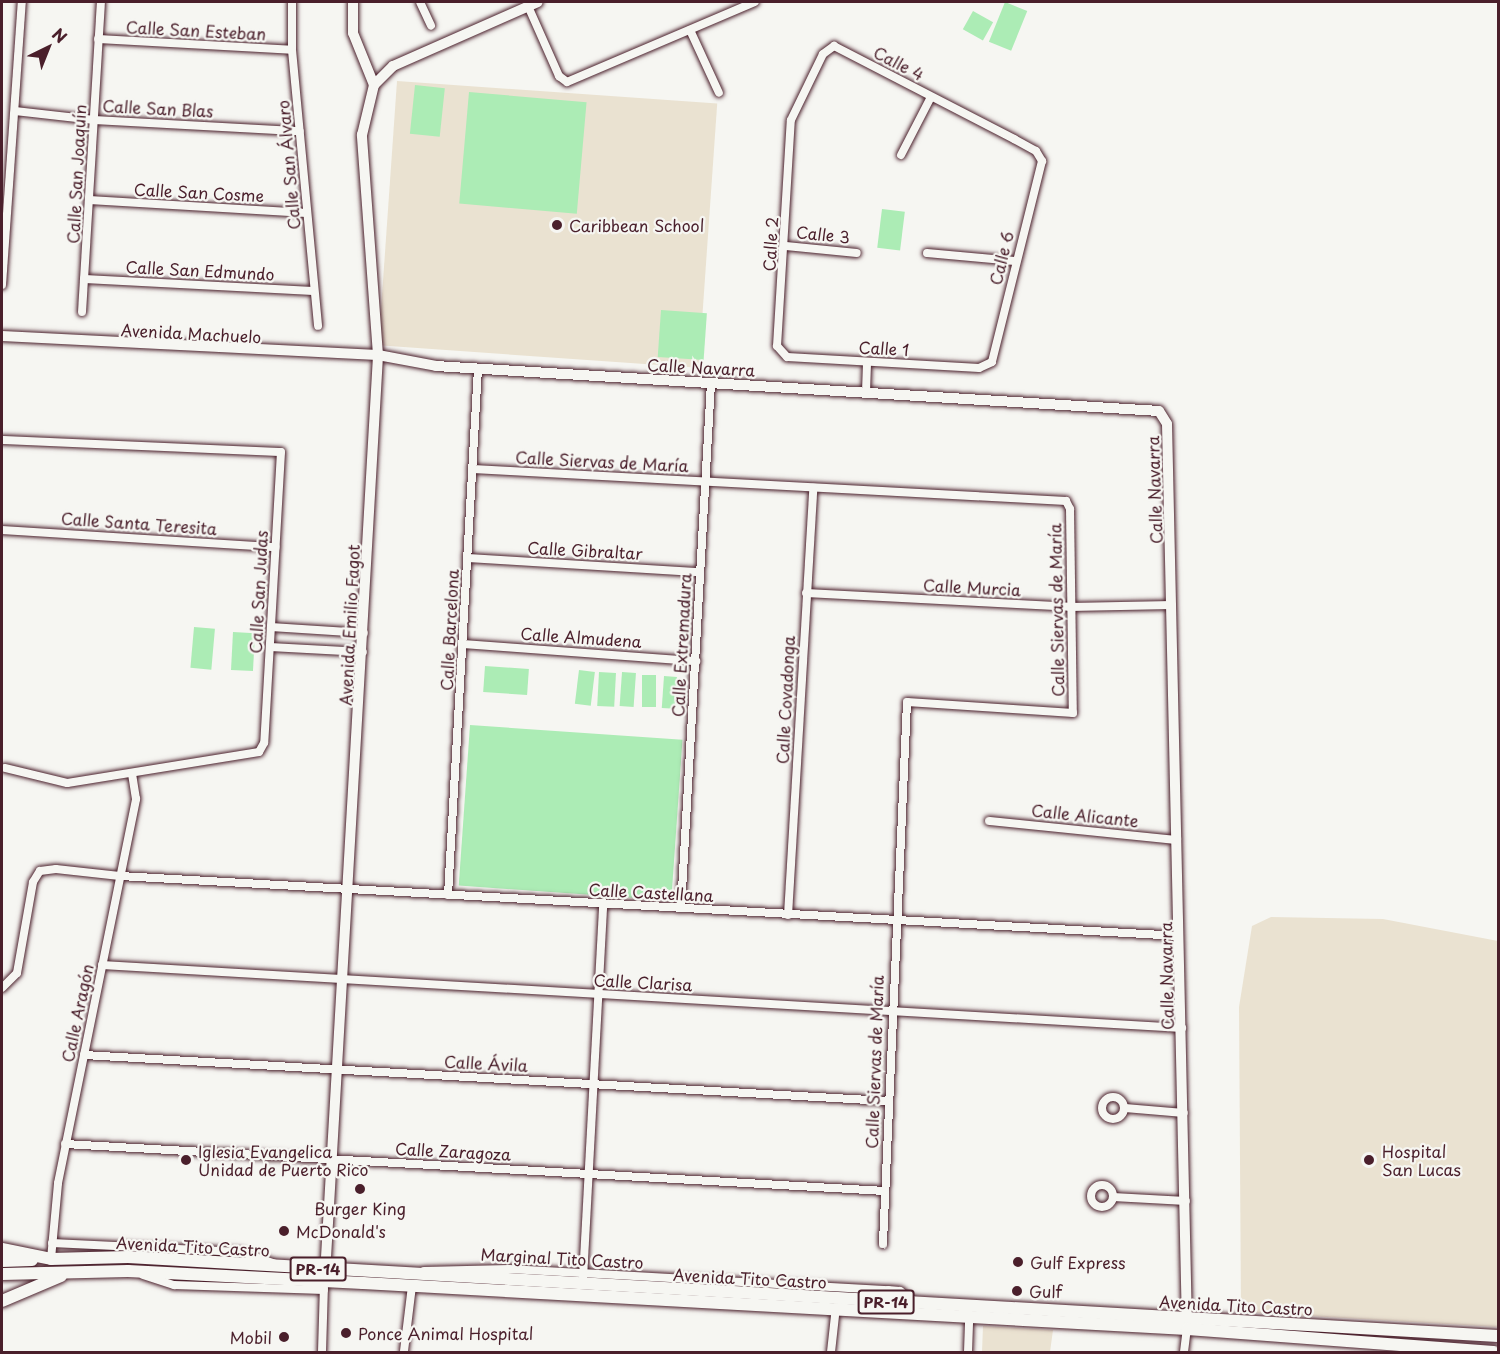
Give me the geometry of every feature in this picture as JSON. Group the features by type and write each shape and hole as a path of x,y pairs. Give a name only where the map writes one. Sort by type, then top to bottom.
{"main road":[{"name":"Avenida Tito Castro","path":"2,1250 51,1259 128,1257 280,1267 324,1280"},
{"path":"2,1262 51,1259"},
{"name":"Avenida Tito Castro","path":"2,1274 128,1270 324,1280 412,1280 586,1286 917,1303 1187,1324 1494,1353"},
{"path":"2,1301 69,1272"},
{"name":"Avenida Tito Castro","path":"837,1299 969,1318 1498,1336"}],"street":[{"path":"2,285 22,2"},
{"name":"Calle San Joaquín","path":"82,312 101,2"},
{"name":"Calle San Álvaro","path":"292,2 292,50 318,326"},
{"path":"353,2 353,33 374,85 393,66 533,4 559,76 567,82 754,2"},
{"path":"420,2 431,26"},
{"path":"690,30 719,93"},
{"name":"Calle San Esteban","path":"98,39 292,50"},
{"name":"Calle 4","path":"787,182 791,120 823,54 834,46 1036,151 1042,160 1032,200"},
{"name":"Avenida Emilio Fagot","path":"322,1353 324,1280 339,1070 378,355 362,135 374,85"},
{"path":"901,155 931,97"},
{"name":"Calle San Blas","path":"15,111 94,120 300,131"},
{"name":"Calle 2","path":"780,307 786,246 787,182"},
{"name":"Calle San Cosme","path":"89,200 307,213"},
{"name":"Calle 6","path":"1001,324 1032,200"},
{"name":"Calle 3","path":"786,246 857,253"},
{"path":"927,254 1015,261"},
{"name":"Calle San Edmundo","path":"84,279 314,291"},
{"name":"Calle 1","path":"780,307 777,346 787,357 979,368 992,362 1001,324"},
{"name":"Avenida Machuelo","path":"2,336 281,353 378,355"},
{"name":"Calle Navarra","path":"378,355 436,366 1159,411 1167,424 1172,605 1186,1201 1187,1324 1184,1353"},
{"path":"866,392 867,362"},
{"name":"Calle Barcelona","path":"448,895 478,368"},
{"name":"Calle Extremadura","path":"681,908 711,383"},
{"name":"Calle San Judas","path":"2,440 280,452 264,742 259,753 67,783 5,768"},
{"name":"Calle Siervas de María","path":"473,469 1066,501 1070,509 1073,713 907,702 887,1101 883,1244"},
{"name":"Calle Covadonga","path":"788,915 813,488"},
{"name":"Calle Santa Teresita","path":"2,530 275,547"},
{"name":"Calle Gibraltar","path":"468,558 700,572"},
{"name":"Calle Murcia","path":"806,593 1071,607 1172,605"},
{"path":"271,627 364,633"},
{"name":"Calle Almudena","path":"463,644 696,661"},
{"path":"270,647 363,652"},
{"name":"Calle Aragón","path":"51,1259 65,1144 136,799 132,774"},
{"name":"Calle Alicante","path":"989,821 1177,840"},
{"path":"2,988 16,973 33,882 40,872 56,869 120,876"},
{"name":"Calle Castellana","path":"120,876 1179,936"},
{"path":"586,1286 587,1174 603,904"},
{"name":"Calle Clarisa","path":"102,965 1182,1028"},
{"name":"Calle Ávila","path":"84,1055 887,1101"},
{"path":"1125,1108 1184,1113"},
{"name":"Calle Zaragoza","path":"65,1144 884,1191"},
{"path":"1113,1197 1186,1201"},
{"path":"52,1243 241,1252 260,1256 280,1267"},
{"name":"Marginal Tito Castro","path":"412,1280 462,1268 586,1286 837,1299 854,1289 900,1291 917,1303"},
{"path":"404,1351 412,1280"},
{"path":"831,1353 837,1299"},
{"path":"968,1353 969,1318"}],"shaded area":[{"name":"Caribbean School","path":"397,81 717,103 699,368 379,345"},
{"name":"Hospital San Lucas","path":"1271,917 1383,919 1498,941 1498,1327 1241,1312 1239,1007 1252,926"},
{"path":"983,1326 1053,1330 1050,1352 982,1352"}],"green space":[{"path":"1005,2 1027,11 1011,51 989,42"},
{"path":"973,11 993,22 983,41 963,29"},
{"path":"415,85 445,88 440,137 410,134"},
{"path":"469,92 587,102 577,214 459,204"},
{"path":"882,209 905,212 900,251 877,248"},
{"path":"661,310 707,313 704,360 658,357"},
{"path":"194,627 215,629 211,670 190,668"},
{"path":"233,632 255,633 253,671 231,670"},
{"path":"485,666 529,669 527,695 483,692"},
{"path":"579,670 595,672 591,706 575,704"},
{"path":"599,672 616,673 614,707 597,706"},
{"path":"622,672 636,673 634,707 620,706"},
{"path":"642,675 656,675 656,707 642,707"},
{"path":"664,676 677,677 675,709 662,708"},
{"path":"470,725 682,740 671,900 459,886"}],"place":[{"name":"Caribbean School","path":"557,225"},
{"name":"Iglesia Evangelica Unidad de Puerto Rico","path":"186,1160"},
{"name":"Hospital San Lucas","path":"1369,1160"},
{"name":"Burger King","path":"360,1189"},
{"name":"McDonald's","path":"284,1231"},
{"name":"Gulf Express","path":"1018,1262"},
{"name":"Gulf","path":"1017,1291"},
{"name":"Ponce Animal Hospital","path":"346,1333"},
{"name":"Mobil","path":"284,1337"}]}
